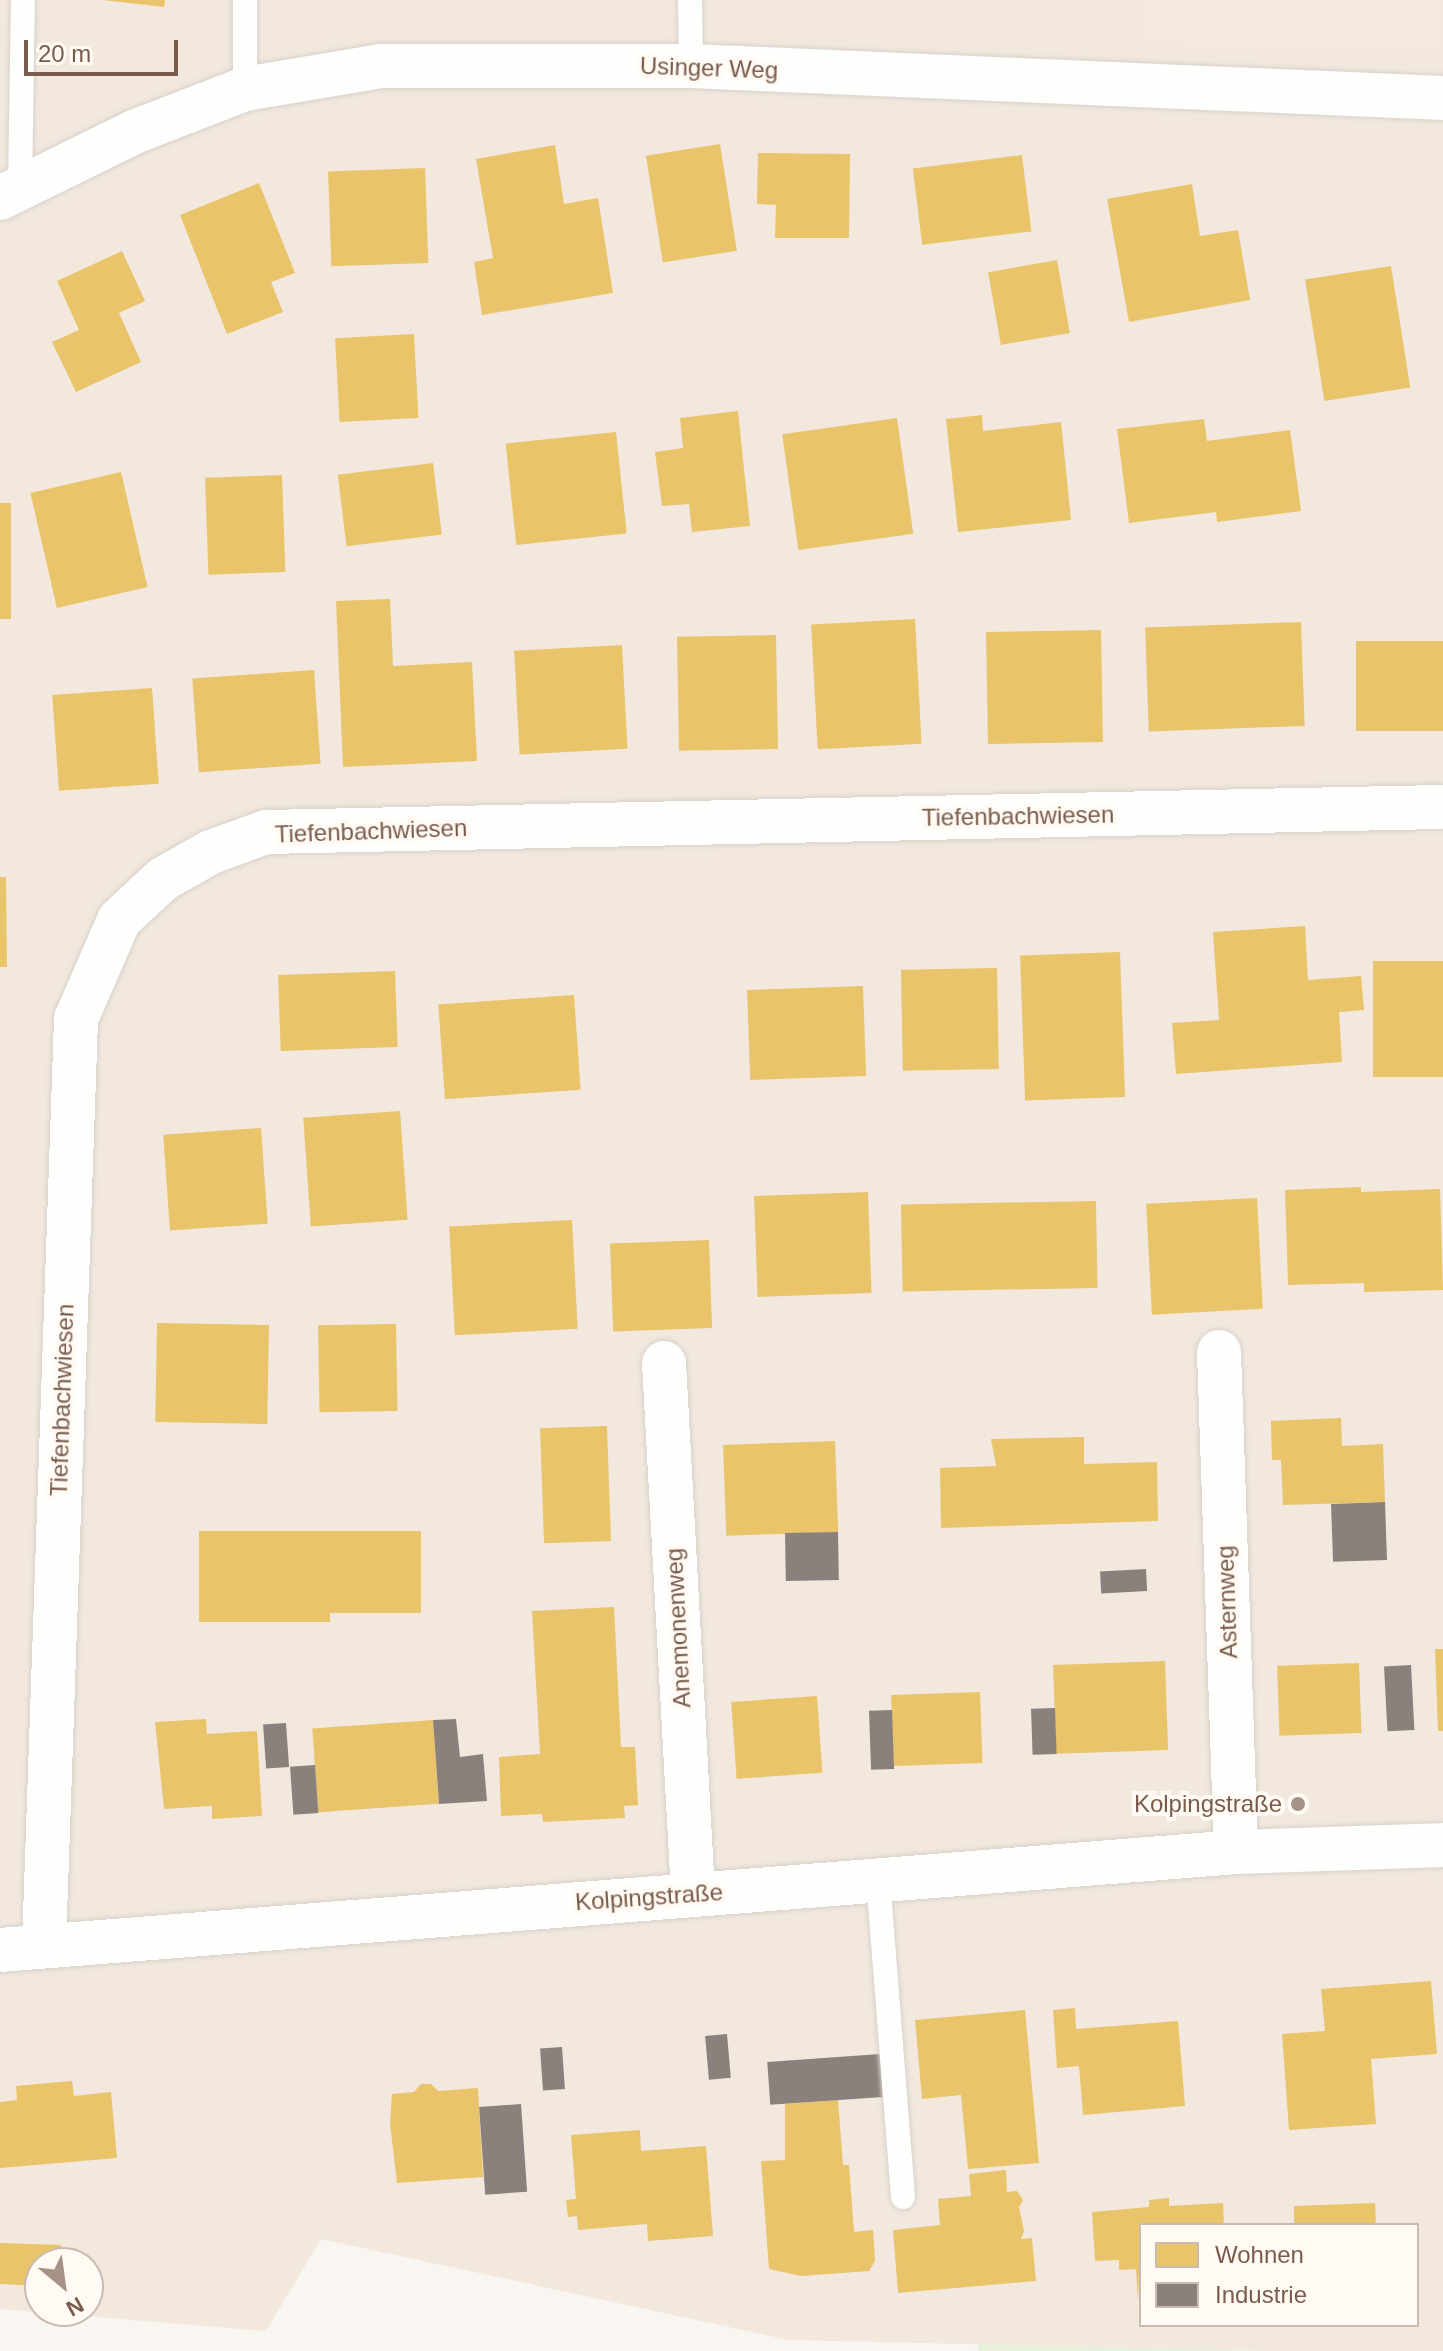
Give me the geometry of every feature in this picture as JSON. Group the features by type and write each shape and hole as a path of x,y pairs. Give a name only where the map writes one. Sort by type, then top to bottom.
{"street":[{"name":"Usinger Weg","path":"10,193 134,132 245,89 381,66 691,66 1443,98"},
{"name":"Tiefenbachwiesen","path":"44,1945 76,1019 119,920 163,879 211,852 266,832 1443,807"},
{"name":"Asternweg","path":"1219,1352 1236,1852"},
{"name":"Anemonenweg","path":"664,1363 693,1893"},
{"name":"Kolpingstraße","path":"0,1950 1236,1852 1443,1845"}],"lane":[{"path":"10,193 23,0"},
{"path":"245,0 245,89"},
{"path":"690,0 691,66"},
{"path":"878,1879 903,2197"}],"shaded area":[{"path":"0,0 1443,0 1443,2351 1266,2351 789,2340 321,2239 266,2331 104,2318 104,2247 24,2247 24,2311 0,2309"},
{"path":"1143,0 1442,0 1439,53 1142,44"}],"green space":[{"path":"979,2344 1266,2351 977,2351"}],"building: Wohnen":[{"path":"103,0 165,0 164,7"},
{"path":"720,144 737,251 663,262 646,156"},
{"path":"555,145 564,204 598,198 613,293 482,315 474,262 493,258 476,159"},
{"path":"758,153 850,154 849,238 775,238 776,205 757,204"},
{"path":"1022,155 1031,231 922,245 913,168"},
{"path":"425,168 428,263 331,266 328,171"},
{"path":"259,183 295,273 271,282 283,312 227,334 180,215"},
{"path":"1192,184 1200,236 1238,230 1250,300 1129,322 1107,199"},
{"path":"122,251 145,301 119,313 141,362 76,392 52,342 79,330 57,281"},
{"path":"1057,260 1070,333 1001,345 988,272"},
{"path":"1391,266 1410,387 1324,401 1305,280"},
{"path":"414,334 418,418 340,422 335,338"},
{"path":"738,411 750,526 692,532 689,504 662,506 655,452 683,448 680,418"},
{"path":"982,415 983,431 1061,422 1071,520 958,532 946,419"},
{"path":"897,418 913,534 798,550 782,434"},
{"path":"1204,419 1207,441 1290,430 1301,511 1217,522 1216,512 1129,523 1117,429"},
{"path":"616,432 627,533 516,545 506,444"},
{"path":"433,463 442,534 346,546 338,475"},
{"path":"121,472 148,587 57,608 30,493"},
{"path":"282,475 285,572 208,575 205,478"},
{"path":"0,503 11,503 11,619 0,619"},
{"path":"390,599 393,666 472,662 477,761 343,767 336,601"},
{"path":"915,619 922,744 818,749 811,624"},
{"path":"1301,622 1305,726 1149,731 1145,627"},
{"path":"1101,630 1103,742 988,744 986,632"},
{"path":"776,635 778,749 679,751 677,637"},
{"path":"1356,641 1443,641 1443,731 1356,731"},
{"path":"622,645 627,749 520,755 514,651"},
{"path":"314,670 321,764 199,772 192,679"},
{"path":"152,688 159,784 59,791 52,695"},
{"path":"0,877 6,877 7,967 0,967"},
{"path":"1305,926 1308,980 1361,976 1364,1010 1339,1012 1342,1062 1176,1074 1172,1023 1219,1020 1213,932"},
{"path":"1120,952 1125,1097 1025,1100 1020,955"},
{"path":"1373,961 1443,961 1443,1077 1373,1077"},
{"path":"997,968 999,1069 903,1071 901,970"},
{"path":"395,971 398,1047 281,1051 278,975"},
{"path":"863,986 866,1076 750,1080 747,990"},
{"path":"574,995 581,1090 445,1099 438,1004"},
{"path":"400,1111 408,1220 311,1227 303,1118"},
{"path":"261,1128 268,1224 170,1231 163,1135"},
{"path":"1361,1187 1361,1192 1440,1189 1443,1290 1364,1292 1364,1283 1288,1285 1285,1190"},
{"path":"868,1192 872,1293 758,1297 754,1196"},
{"path":"1257,1198 1263,1309 1152,1315 1146,1204"},
{"path":"1096,1201 1098,1288 903,1291 901,1204"},
{"path":"572,1220 578,1329 455,1335 449,1226"},
{"path":"709,1240 712,1328 613,1331 610,1243"},
{"path":"157,1323 269,1325 267,1424 155,1422"},
{"path":"396,1324 398,1411 320,1412 318,1325"},
{"path":"1341,1418 1342,1446 1383,1444 1385,1502 1283,1505 1281,1460 1272,1460 1271,1421"},
{"path":"607,1426 611,1541 544,1543 540,1428"},
{"path":"1084,1437 1084,1464 1157,1462 1158,1521 941,1528 940,1468 996,1466 991,1439"},
{"path":"835,1441 838,1532 726,1536 723,1445"},
{"path":"199,1531 421,1531 421,1613 330,1613 330,1622 199,1622"},
{"path":"614,1607 621,1747 635,1747 638,1805 624,1806 625,1818 543,1822 542,1814 501,1816 499,1757 540,1754 532,1611"},
{"path":"1435,1649 1443,1649 1443,1731 1438,1731"},
{"path":"1165,1661 1168,1750 1056,1754 1053,1665"},
{"path":"1359,1663 1361,1733 1279,1736 1277,1666"},
{"path":"980,1692 982,1763 894,1766 891,1695"},
{"path":"817,1696 822,1773 737,1779 731,1702"},
{"path":"206,1719 207,1734 257,1731 262,1816 212,1819 212,1806 164,1809 155,1722"},
{"path":"433,1720 439,1804 318,1812 312,1728"},
{"path":"1431,1981 1437,2054 1371,2059 1376,2124 1289,2130 1282,2034 1325,2031 1321,1989"},
{"path":"1075,2008 1076,2029 1178,2021 1185,2106 1083,2115 1079,2066 1057,2068 1053,2010"},
{"path":"1025,2010 1039,2163 968,2169 961,2095 922,2099 915,2020"},
{"path":"72,2081 74,2096 111,2092 117,2158 0,2168 0,2102 17,2100 16,2086"},
{"path":"421,2084 431,2084 438,2091 478,2088 483,2177 397,2183 390,2123 392,2094 414,2092"},
{"path":"838,2100 843,2165 849,2165 854,2232 873,2230 875,2261 869,2271 801,2276 769,2269 761,2161 785,2160 785,2104"},
{"path":"640,2130 641,2151 706,2146 713,2236 648,2241 647,2224 578,2230 577,2216 568,2217 566,2200 576,2199 571,2135"},
{"path":"1006,2170 1007,2192 1017,2191 1023,2200 1019,2207 1024,2231 1021,2239 1032,2238 1036,2281 898,2293 893,2230 940,2225 938,2199 971,2196 969,2174"},
{"path":"1169,2198 1169,2206 1223,2203 1224,2223 1139,2223 1138,2302 1136,2269 1119,2270 1119,2260 1095,2261 1092,2212 1149,2207 1149,2200"},
{"path":"1375,2203 1376,2223 1294,2223 1294,2206"},
{"path":"0,2243 61,2245 24,2247 24,2285 0,2284"}],"building: Industrie":[{"path":"1385,1502 1387,1560 1333,1562 1331,1504"},
{"path":"838,1532 839,1580 786,1581 785,1533"},
{"path":"1146,1569 1147,1591 1101,1593 1100,1571"},
{"path":"1411,1665 1414,1730 1387,1731 1384,1666"},
{"path":"1055,1708 1057,1754 1033,1755 1031,1709"},
{"path":"892,1710 894,1769 871,1770 869,1711"},
{"path":"456,1719 460,1757 483,1754 487,1801 439,1804 433,1720"},
{"path":"286,1723 289,1767 266,1768 263,1725"},
{"path":"315,1765 318,1813 293,1815 290,1767"},
{"path":"727,2034 731,2078 709,2080 705,2036"},
{"path":"562,2047 565,2089 543,2090 540,2049"},
{"path":"880,2054 883,2097 770,2105 767,2062"},
{"path":"521,2104 527,2192 485,2195 479,2107"}],"place":[{"name":"Kolpingstraße","path":"1298,1804"}]}
